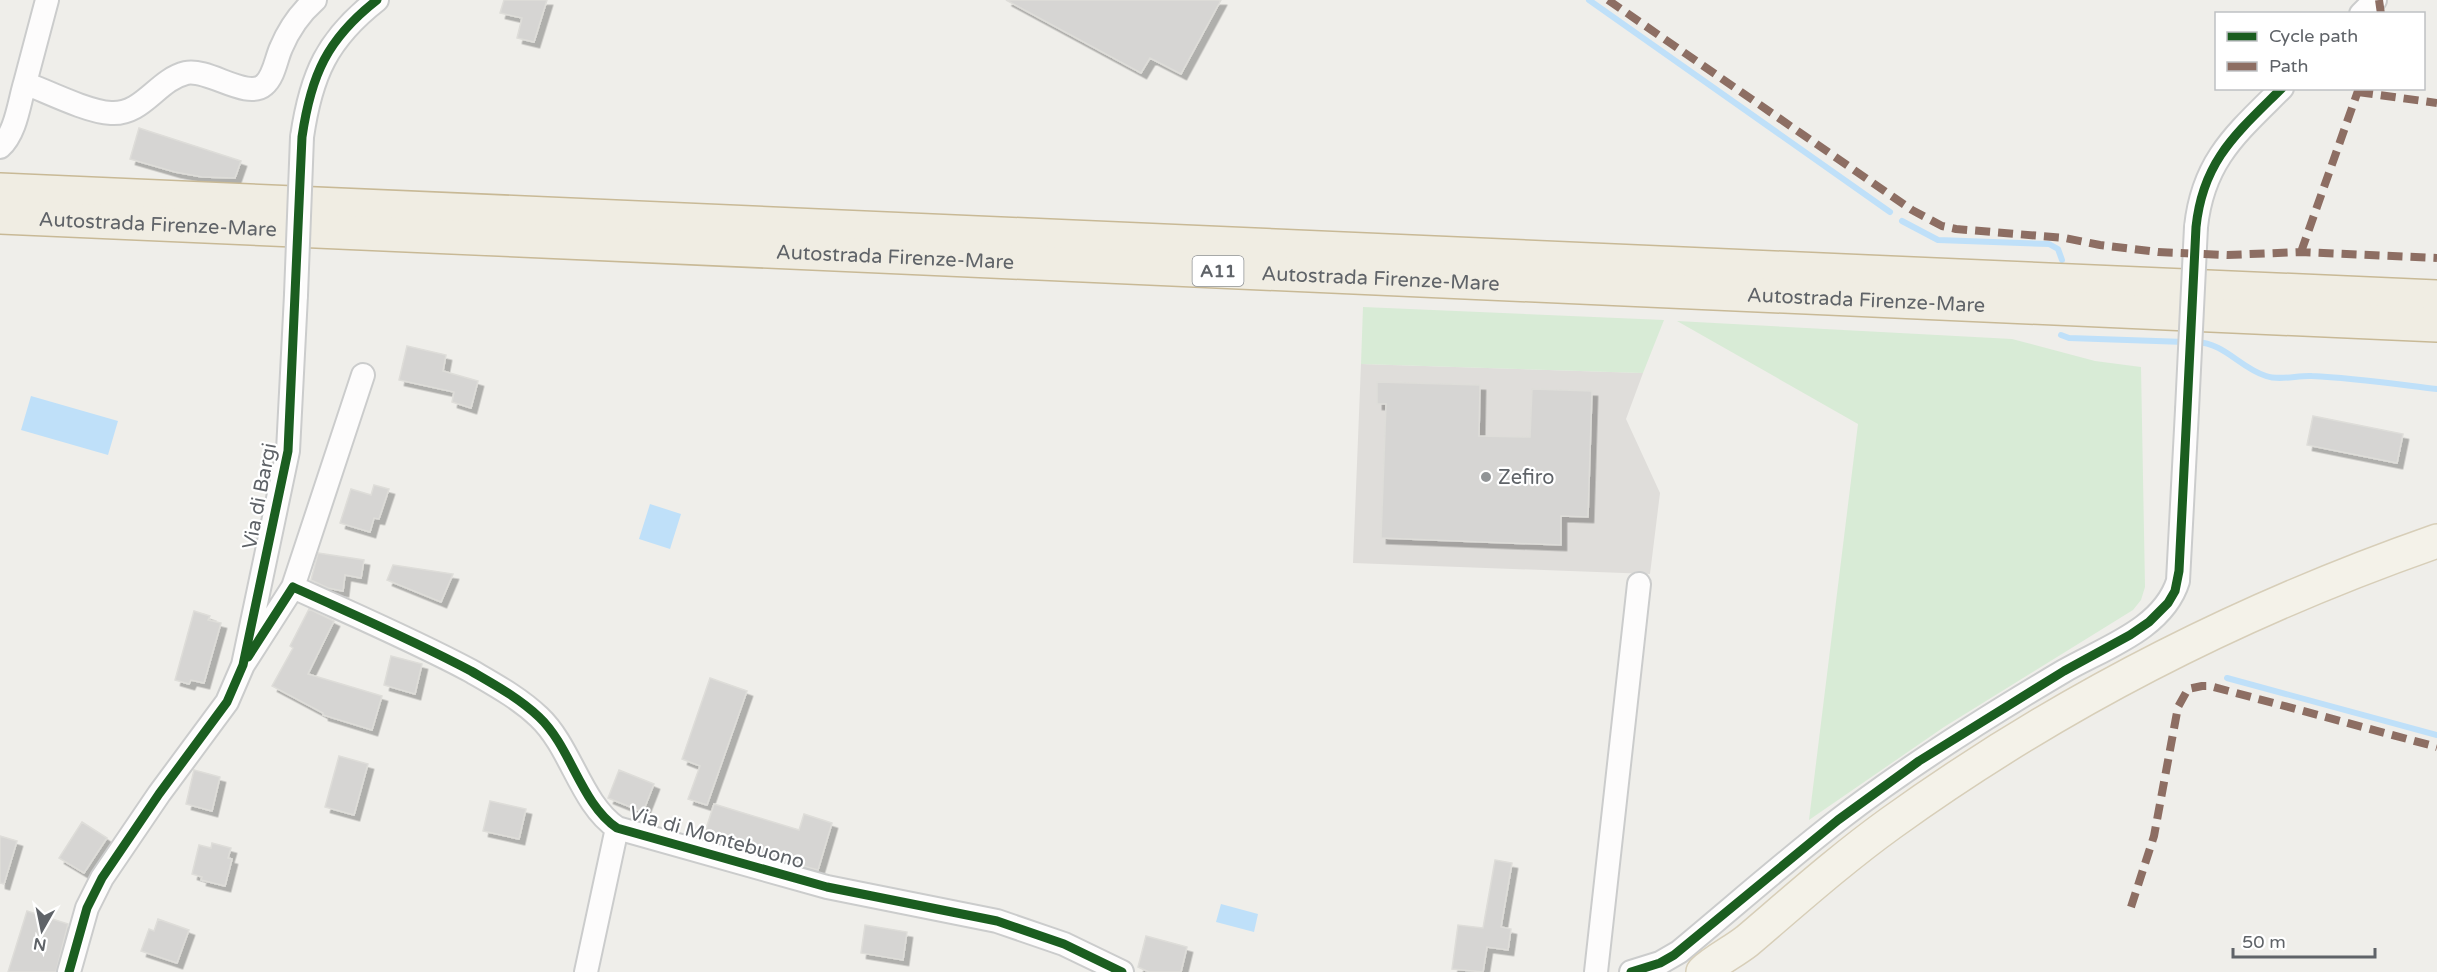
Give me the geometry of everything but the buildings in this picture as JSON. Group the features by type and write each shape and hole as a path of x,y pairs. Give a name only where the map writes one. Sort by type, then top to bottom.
{"highway":[{"name":"Autostrada Firenze-Mare","path":"0,190 2437,297"},
{"name":"Autostrada Firenze-Mare","path":"0,217 2437,325"}],"main road":[{"path":"1703,972 1729,960 1890,823 2003,746 2070,706 2194,640 2265,607 2325,582 2437,541"}],"street":[{"path":"0,147 6,142 10,132 47,0"},
{"path":"25,83 101,111 115,113 137,106 168,81 187,73 208,75 241,87 260,87 270,78 292,25 315,0"},
{"name":"Via di Bargi","path":"69,972 87,908 102,878 159,794 227,702 243,665 288,451 302,137 310,92 322,61 339,35 377,0"},
{"path":"2363,12 2375,0"},
{"path":"1635,971 1660,963 1679,952 1838,820 1919,761 2064,671 2130,635 2158,614 2168,603 2178,581 2196,227 2202,190 2209,172 2226,146 2280,90"},
{"path":"243,665 292,587 363,375"},
{"path":"1596,972 1639,584"},
{"name":"Via di Montebuono","path":"292,587 453,662 502,689 528,707 544,722 558,741 599,812 617,828 827,887 997,921 1064,944 1122,972"},
{"path":"586,972 617,828"}],"shaded area":[{"path":"1361,364 1643,373 1626,419 1660,493 1650,574 1353,563"}],"green space":[{"path":"1363,307 1664,320 1643,373 1361,364"},
{"path":"1677,321 2012,339 2095,361 2141,367 2145,587 2141,600 2133,610 1944,727 1809,820 1858,424"}],"water":[{"path":"31,396 118,421 108,455 21,430"},
{"path":"650,504 681,514 670,549 639,539"},
{"path":"1221,904 1258,914 1254,932 1216,922"}],"waterway":[{"path":"1589,0 1890,212"},
{"path":"1902,221 1938,240 2049,244 2058,249 2062,260"},
{"path":"2061,335 2069,338 2185,342"},
{"path":"2196,342 2216,347 2257,372 2271,377 2328,377 2437,389"},
{"path":"2227,678 2437,735"}],"marked path":[{"path":"1608,0 1912,210 1942,226 2065,238 2158,252 2227,255 2301,252 2437,258"},
{"path":"2379,0 2381,12"},
{"path":"2301,252 2358,90"},
{"path":"2358,92 2437,103"},
{"path":"2131,907 2154,836 2178,707 2188,689 2210,686 2437,747"}],"cycle path":[{"path":"69,972 87,908 102,878 159,794 227,702 243,665 288,451 302,137 310,95 324,60 334,44 345,29 377,0"},
{"path":"1631,972 1660,963 1674,955 1838,820 1919,761 2064,671 2130,635 2149,622 2168,603 2175,591 2179,571 2196,227 2200,204 2214,165 2225,149 2280,90"},
{"path":"248,657 293,587 471,671 523,704 550,729 594,805 617,828 827,887 997,921 1064,944 1122,972"}],"place":[{"name":"Zefiro","path":"1486,477"}]}
